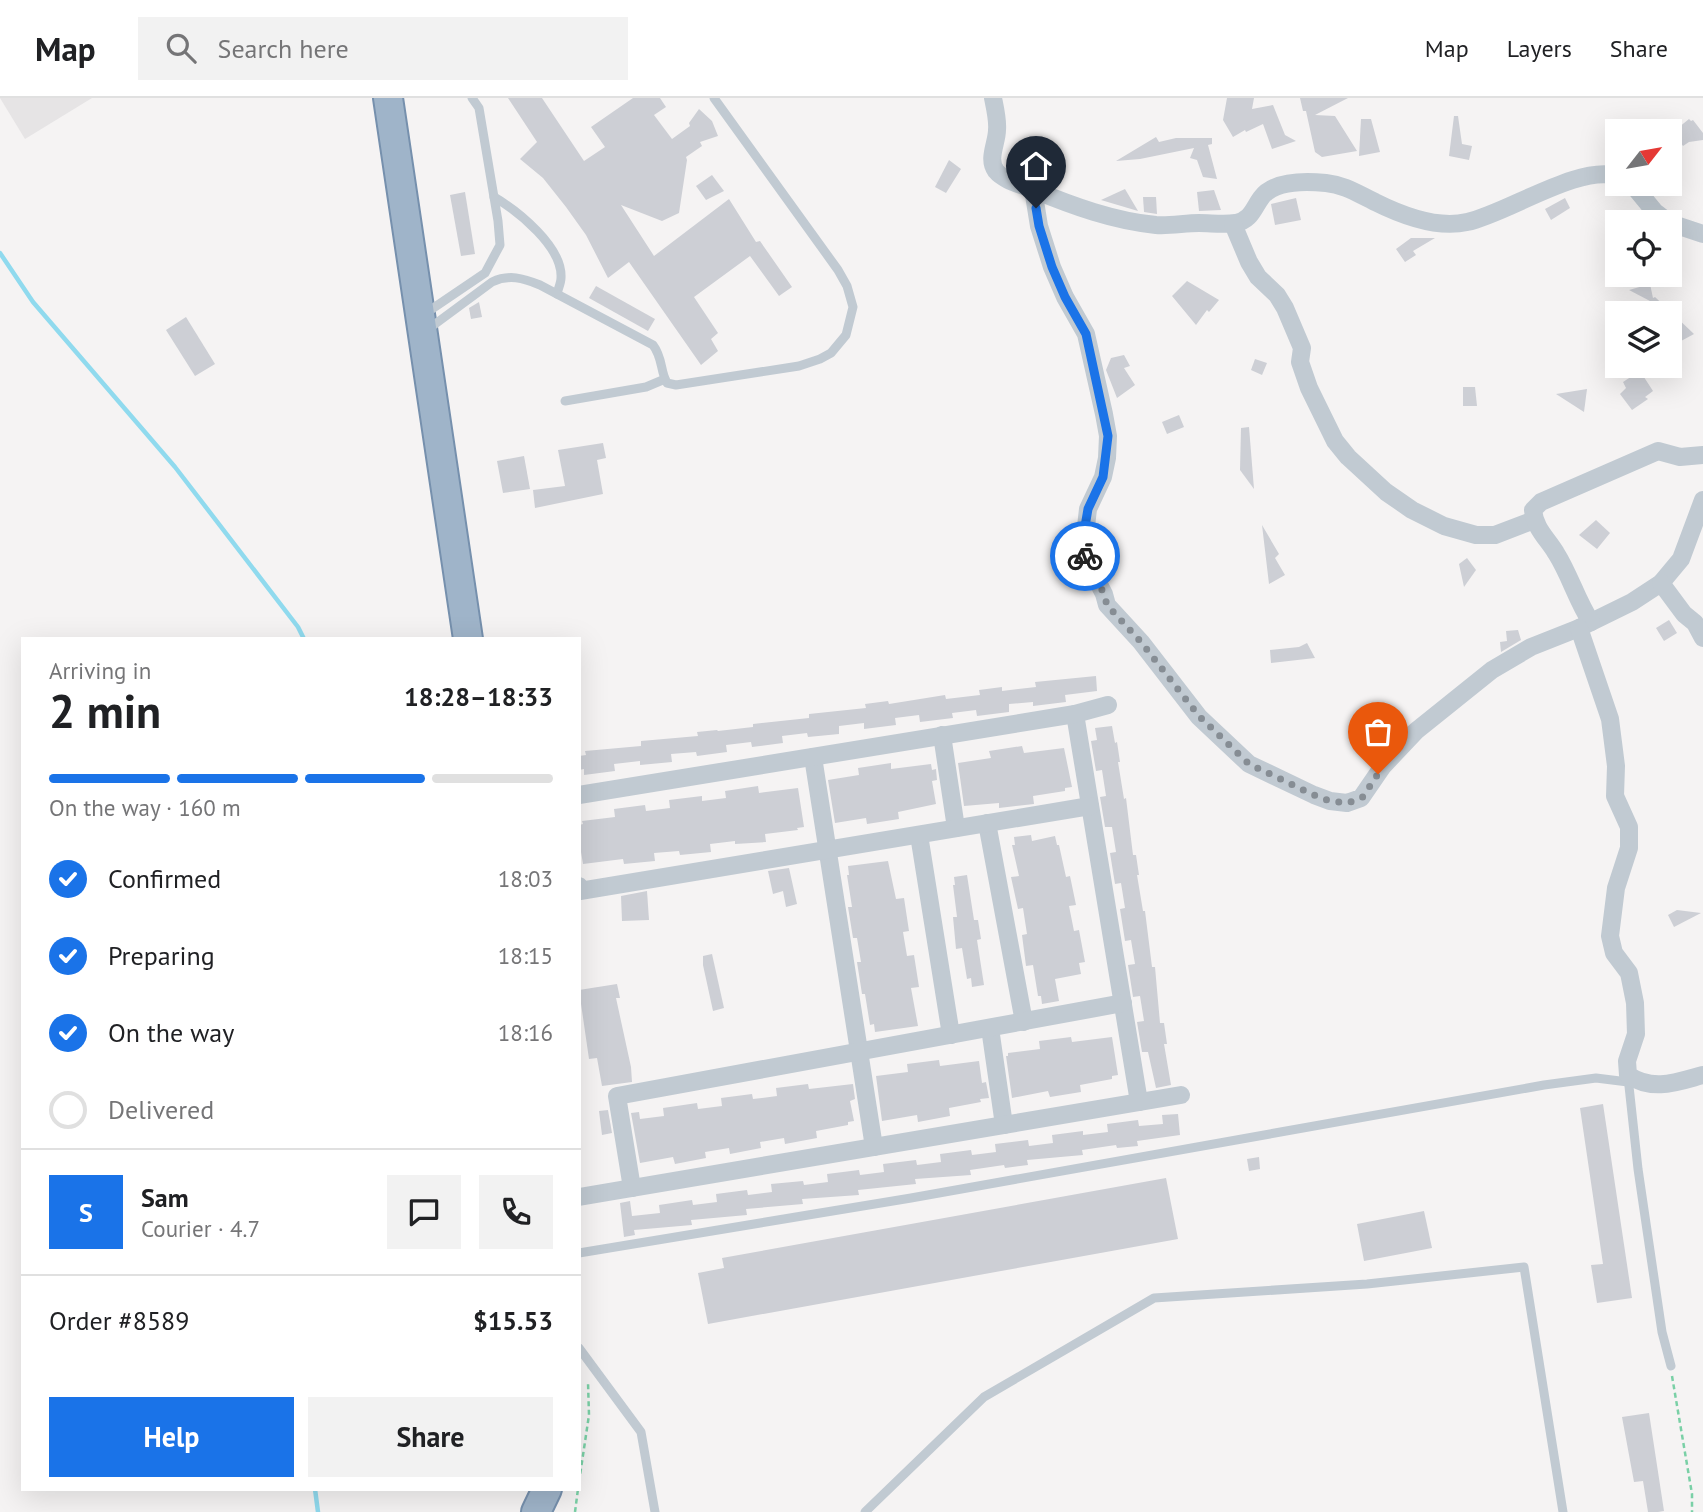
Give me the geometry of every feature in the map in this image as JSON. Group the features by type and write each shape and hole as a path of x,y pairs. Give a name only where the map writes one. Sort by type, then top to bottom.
{"highway":[{"path":"388,98 468,637"},
{"path":"536,1512 546,1491"}],"street":[{"path":"993,98 997,130 992,158 996,170 1009,179 1066,203 1157,225 1233,224 1249,217 1262,197 1270,191 1281,185 1298,183 1327,183 1352,189 1406,215 1455,224 1484,217 1563,184 1588,176 1605,176"},
{"path":"1033,189 1039,226 1052,267 1086,334 1108,436 1103,477 1088,509 1083,553 1107,605 1141,642 1199,716 1249,764 1330,801 1347,803 1362,798 1383,766 1416,731 1492,670 1531,647 1632,602 1661,583 1681,559 1703,500"},
{"path":"1642,196 1653,210"},
{"path":"1233,224 1254,270 1277,295 1284,308 1302,348 1300,362 1308,388 1335,441 1348,457 1386,492 1412,510 1444,526 1476,535 1495,535 1534,520"},
{"path":"1682,227 1703,234"},
{"path":"1703,455 1681,457 1658,451 1541,502 1534,510 1534,520 1541,535 1556,553 1585,625 1610,719 1616,766 1615,796 1629,827 1629,848 1616,888 1609,936 1614,953 1629,973 1634,1003 1636,1034 1627,1061 1628,1079 1667,1086 1703,1075"},
{"path":"1661,583 1684,614 1695,623 1703,638"},
{"path":"581,795 1075,714 1108,705"},
{"path":"1075,714 1139,1102"},
{"path":"942,736 956,828"},
{"path":"813,757 874,1147"},
{"path":"581,891 1090,806"},
{"path":"988,823 1024,1022"},
{"path":"919,835 951,1035"},
{"path":"632,1188 617,1096 1123,1003"},
{"path":"990,1028 1004,1125"},
{"path":"581,1196 1181,1095"}],"lane":[{"path":"422,325 485,273 500,245 479,108 472,98"},
{"path":"422,325 502,278 524,279 653,345 662,359 667,383 676,385 799,366 831,353 846,335 853,307 848,286 714,98"},
{"path":"494,197 530,222 556,258 562,278 557,294"},
{"path":"565,401 646,387 665,379"},
{"path":"581,1253 911,1198 1544,1085 1596,1078 1628,1079 1662,1332 1671,1366"},
{"path":"865,1512 984,1397 1154,1298 1367,1284 1524,1267 1563,1512"},
{"path":"581,1351 640,1432 654,1512"}],"path":[{"path":"581,1470 590,1415 588,1360"},
{"path":"1671,1366 1692,1494 1692,1512"},
{"path":"575,1512 578,1491"}],"shaded area":[{"path":"0,98 92,98 25,139"}],"building":[{"path":"508,98 542,98 584,161 605,147 591,127 633,98 660,98 666,107 654,115 672,139 690,126 689,123 699,109 712,121 718,136 700,142 702,146 686,157 679,213 662,221 621,205 654,256 729,199 756,242 760,241 792,287 779,296 750,256 694,297 718,333 711,339 718,351 701,365 629,262 608,278 586,235 566,207 543,178 520,159 537,142"},
{"path":"1227,98 1254,98 1252,109 1273,105 1285,135 1296,141 1272,149 1263,124 1233,137 1223,120"},
{"path":"1300,98 1348,98 1315,115 1335,116 1357,151 1322,157 1315,152 1306,111 1303,111"},
{"path":"1454,116 1458,116 1462,144 1472,146 1469,160 1449,156"},
{"path":"1361,119 1371,119 1380,152 1359,156"},
{"path":"1689,119 1693,120 1703,133 1703,140 1689,142 1683,146 1682,125"},
{"path":"1156,137 1159,142 1176,138 1212,138 1212,144 1208,145 1217,179 1203,177 1197,160 1190,158 1194,148 1116,161"},
{"path":"949,160 961,169 946,193 935,187"},
{"path":"712,175 724,191 706,200 696,186"},
{"path":"1125,189 1138,211 1101,200"},
{"path":"1214,190 1221,210 1199,211 1197,192"},
{"path":"465,192 475,254 461,256 450,195"},
{"path":"1143,197 1156,197 1157,214 1144,212"},
{"path":"1296,198 1301,220 1275,225 1271,204"},
{"path":"1565,198 1570,208 1551,220 1545,209"},
{"path":"1411,238 1435,238 1413,251 1416,255 1405,262 1396,249"},
{"path":"1187,281 1219,300 1196,325 1172,296"},
{"path":"596,286 655,319 648,331 589,298"},
{"path":"1651,287 1653,298 1659,301 1650,301 1629,290"},
{"path":"479,302 482,317 471,319 469,308"},
{"path":"186,317 215,364 195,376 166,330"},
{"path":"1682,323 1694,334 1682,340"},
{"path":"1124,355 1130,366 1124,368 1135,385 1117,398 1106,370 1111,358"},
{"path":"1255,359 1267,363 1262,375 1251,370"},
{"path":"1629,378 1645,378 1653,391 1645,397 1648,399 1632,410 1620,394 1626,388 1623,382"},
{"path":"1463,387 1475,387 1477,406 1463,406"},
{"path":"1587,389 1584,412 1556,394"},
{"path":"1179,415 1184,427 1167,434 1162,422"},
{"path":"1249,427 1254,489 1240,470 1241,428"},
{"path":"603,443 606,458 597,460 603,494 535,508 533,490 565,486 558,450"},
{"path":"524,456 530,489 503,493 497,461"},
{"path":"1596,520 1610,533 1597,549 1579,535"},
{"path":"1262,525 1279,554 1275,558 1285,575 1269,584"},
{"path":"1467,558 1476,570 1464,587 1459,564"},
{"path":"1669,620 1677,633 1664,641 1656,628"},
{"path":"1518,630 1521,640 1501,652 1500,642 1507,641 1506,631"},
{"path":"1307,643 1315,658 1271,663 1270,650 1299,647"},
{"path":"1096,676 1097,691 1065,695 1066,702 1033,706 1033,702 1009,704 1009,712 977,716 976,710 952,713 953,718 920,722 919,715 895,718 896,725 864,729 864,723 839,726 839,734 808,737 807,733 782,736 783,743 752,747 751,742 726,745 727,752 697,756 696,752 671,754 672,762 640,765 640,761 614,764 615,771 584,775 584,769 581,770 581,756 586,755 585,751 641,746 641,741 698,736 697,732 809,718 809,714 866,708 865,704 888,701 889,704 945,695 946,699 980,695 979,690 1002,687 1002,691 1036,687 1035,682"},
{"path":"1112,726 1115,743 1117,742 1133,855 1136,855 1152,967 1155,967 1160,1023 1164,1023 1167,1044 1164,1044 1171,1085 1156,1088 1148,1052 1142,1052 1137,1022 1144,1021 1140,996 1133,997 1128,965 1135,964 1131,940 1125,941 1120,909 1125,908 1121,883 1115,884 1110,853 1116,852 1112,827 1105,827 1100,797 1106,796 1102,770 1096,771 1091,741 1097,740 1095,728"},
{"path":"1022,746 1024,753 1064,748 1072,787 1065,788 1065,791 1033,796 1034,804 999,808 999,803 964,806 958,763 991,758 989,751"},
{"path":"891,763 891,769 931,764 932,770 936,769 937,780 932,781 936,804 898,812 899,819 867,824 866,818 835,823 828,780 859,775 858,768"},
{"path":"758,786 759,793 798,788 804,827 765,834 766,842 735,844 735,841 710,844 711,852 680,855 679,851 654,853 655,861 624,864 623,859 583,864 582,821 615,817 614,809 645,805 646,811 670,808 669,800 702,796 702,801 726,798 725,791"},
{"path":"1031,835 1032,841 1055,836 1059,845 1066,877 1070,876 1076,905 1069,906 1074,931 1079,930 1085,962 1079,963 1081,974 1055,979 1059,1001 1042,1004 1033,965 1026,966 1022,935 1027,934 1023,908 1018,909 1011,877 1019,876 1012,845 1015,845 1014,837"},
{"path":"888,861 896,899 904,898 909,931 903,932 907,956 914,955 919,987 911,988 918,1026 875,1032 874,1024 870,1025 865,994 862,994 857,962 861,962 857,938 853,938 848,907 852,907 847,875 848,866"},
{"path":"789,868 797,904 786,907 783,891 773,894 768,871"},
{"path":"967,875 974,920 978,920 981,939 977,940 984,985 972,987 971,978 967,979 962,948 956,949 953,917 957,917 954,877"},
{"path":"647,891 649,920 622,921 621,896"},
{"path":"1677,910 1701,913 1674,927 1668,915"},
{"path":"712,954 724,1008 713,1011 703,965 703,956"},
{"path":"617,984 620,998 616,998 632,1082 602,1086 597,1058 589,1059 581,990"},
{"path":"1071,1037 1072,1042 1112,1037 1118,1075 1112,1076 1112,1079 1080,1085 1081,1092 1050,1097 1048,1091 1012,1098 1006,1056 1008,1053 1040,1049 1039,1041"},
{"path":"939,1060 940,1066 979,1061 982,1083 986,1082 989,1098 949,1108 950,1116 918,1122 917,1115 882,1121 876,1076 908,1072 907,1064"},
{"path":"808,1084 809,1089 853,1084 855,1099 850,1101 854,1121 848,1122 848,1125 816,1131 817,1138 785,1144 784,1138 760,1142 761,1148 730,1154 729,1148 705,1152 706,1158 675,1164 673,1157 640,1163 631,1113 639,1112 640,1119 664,1116 663,1108 697,1103 698,1109 722,1106 721,1098 752,1094 753,1099 777,1096 776,1088"},
{"path":"1603,1104 1632,1298 1597,1303 1591,1265 1603,1264 1580,1108"},
{"path":"608,1110 612,1133 602,1135 599,1111"},
{"path":"1178,1114 1180,1135 1137,1141 1138,1146 1117,1148 1116,1145 1082,1150 1083,1155 1027,1160 1028,1165 970,1170 971,1175 915,1179 916,1184 858,1190 859,1195 802,1199 803,1204 746,1209 747,1215 691,1220 692,1225 634,1230 635,1235 624,1237 620,1203 630,1201 632,1216 660,1213 659,1205 692,1200 693,1205 717,1202 716,1194 747,1190 748,1195 772,1192 771,1184 803,1181 804,1185 828,1182 827,1174 859,1170 860,1175 884,1172 883,1164 916,1160 917,1165 941,1162 940,1154 971,1150 972,1155 996,1152 995,1144 1028,1140 1029,1146 1053,1143 1052,1135 1083,1131 1083,1135 1108,1132 1107,1124 1138,1120 1139,1126 1163,1124 1162,1115"},
{"path":"1259,1157 1260,1169 1249,1171 1247,1159"},
{"path":"1166,1178 1178,1239 708,1324 698,1273 724,1268 722,1258"},
{"path":"1424,1211 1432,1248 1364,1261 1357,1224"},
{"path":"1649,1413 1664,1511 1658,1512 1648,1512 1643,1481 1634,1482 1622,1417"}],"waterway":[{"path":"0,253 33,302 175,467 303,637"},
{"path":"315,1491 318,1512"}],"way so far":[{"path":"1085,556 1107,605 1141,642 1199,716 1249,764 1314,795 1347,803 1362,798 1378,774"}],"route":[{"path":"1036,208 1052,267 1086,334 1108,436 1103,477 1088,509 1083,538 1085,556"}]}
